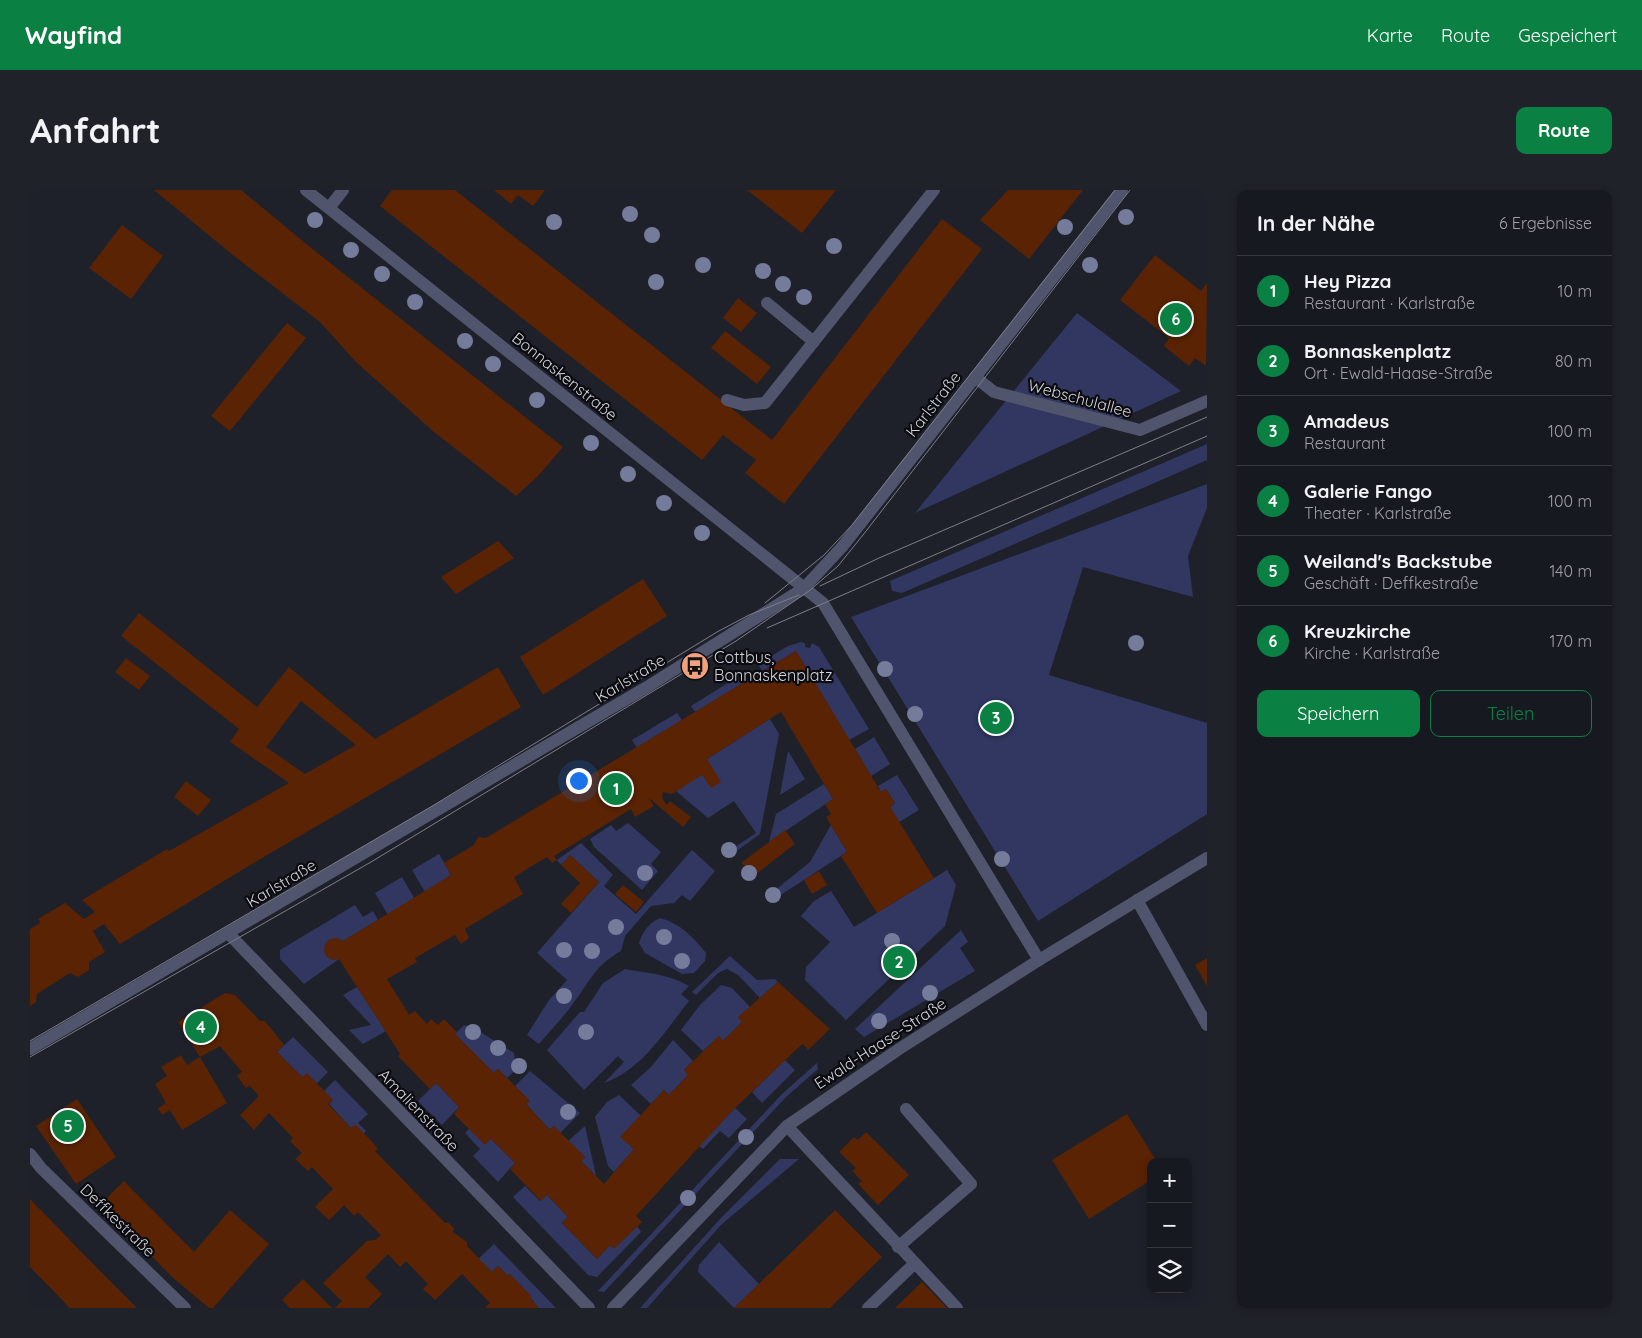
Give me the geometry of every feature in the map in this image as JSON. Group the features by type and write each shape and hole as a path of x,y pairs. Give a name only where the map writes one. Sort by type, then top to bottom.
{"street":[{"name":"Bonnaskenstraße","path":"306,190 804,588 829,612 1038,960"},
{"path":"329,208 343,190"},
{"path":"727,400 744,405 765,404 934,190"},
{"name":"Karlstraße","path":"30,1049 647,687 804,588 842,548 1122,190"},
{"path":"766,303 814,342"},
{"name":"Webschulallee","path":"975,377 994,392 1140,430 1207,401"},
{"name":"Ewald-Haase-Straße","path":"613,1308 787,1126 855,1077 1038,960 1207,858"},
{"path":"1137,900 1207,1025"},
{"name":"Amalienstraße","path":"228,933 589,1308"},
{"path":"898,1247 971,1184 906,1109"},
{"path":"787,1126 957,1308"},
{"name":"Deffkestraße","path":"30,1154 41,1168 185,1308"},
{"path":"868,1308 914,1264"}],"shaded area":[{"path":"1077,313 1181,391 915,513"},
{"path":"1207,444 1207,460 902,593 892,591 890,581"},
{"path":"1207,484 1207,508 1188,556 1193,597 1083,567 1049,675 1207,723 1207,814 1038,921 851,617"},
{"path":"801,642 805,643 805,647 810,648 812,643 819,647 869,729 849,740 796,651 762,671 758,664 788,646"},
{"path":"747,671 751,678 695,712 691,706"},
{"path":"677,713 682,720 637,748 632,740"},
{"path":"770,719 779,734 760,834 731,855 727,849 730,847 732,849 756,833 734,801 708,818 676,791 707,759"},
{"path":"874,737 890,764 871,776 855,749"},
{"path":"788,751 805,779 780,795"},
{"path":"897,775 919,810 899,822 890,807 895,803 886,789 881,792 878,786"},
{"path":"824,784 833,799 769,842 776,814"},
{"path":"628,823 661,852 651,864 658,871 642,890 594,847 590,839 611,825 616,831"},
{"path":"831,825 847,852 779,896 774,891 810,862"},
{"path":"581,843 613,875 604,886 636,914 692,850 715,871 690,901 682,895 674,903 651,906 625,936 621,951 598,969 568,1010 539,1044 527,1035 549,1000 567,980 537,953 599,882 570,855 561,865 557,860"},
{"path":"439,854 451,875 425,892 412,870"},
{"path":"947,870 956,885 945,926 846,1020 805,980 806,967 830,942 801,916 814,901 831,891 854,927"},
{"path":"402,877 414,898 388,915 375,893"},
{"path":"355,905 363,917 373,911 378,920 343,941 338,939 330,940 325,948 327,957 339,959 304,984 280,959 280,950"},
{"path":"660,918 680,927 706,953 705,961 694,973 682,974 645,953 639,943 650,925"},
{"path":"961,930 968,942 960,948 975,971 864,1037 855,1029"},
{"path":"730,956 757,980 775,979 778,982 760,998 738,975 727,969 718,973 696,995 692,992"},
{"path":"625,969 658,974 689,986 681,994 689,1001 662,1037 630,1069 604,1083 624,1062 618,1056 584,1090 547,1050 580,1012 584,1012 603,983"},
{"path":"721,985 732,988 750,1007 742,1022 723,1041 719,1036 703,1051 681,1030 700,1005"},
{"path":"357,987 386,1031 363,1044 349,1030 371,1025 343,995"},
{"path":"464,1025 474,1028 514,1053 515,1060 521,1065 507,1078 498,1069 494,1073 455,1034"},
{"path":"293,1037 328,1072 317,1083 302,1077 277,1052"},
{"path":"673,1040 693,1061 684,1070 688,1075 669,1095 664,1090 651,1104 631,1085 651,1067"},
{"path":"785,1060 795,1070 762,1103 752,1092"},
{"path":"817,1063 818,1069 786,1097 604,1292 598,1291 783,1093"},
{"path":"530,1071 580,1113 560,1133 554,1126 550,1130 526,1104 529,1100 515,1086"},
{"path":"335,1080 368,1114 358,1123 366,1131 363,1134 351,1128 329,1104 333,1100 324,1091"},
{"path":"436,1083 459,1107 442,1125 418,1101"},
{"path":"619,1095 641,1116 621,1137 634,1149 614,1172 608,1166 595,1117 607,1102"},
{"path":"735,1108 747,1119 729,1138 720,1131 703,1149 699,1146"},
{"path":"585,1126 596,1176 581,1161 585,1157 568,1141"},
{"path":"469,1129 491,1139 515,1163 498,1182 473,1156 480,1149 465,1133"},
{"path":"780,1159 799,1159 721,1225 647,1308 640,1308 720,1219"},
{"path":"525,1186 540,1201 547,1195 568,1217 562,1223 597,1259 610,1245 614,1248 637,1226 641,1232 597,1277 588,1275 513,1197"},
{"path":"719,1242 759,1284 734,1308 698,1272 699,1265"},
{"path":"494,1244 556,1308 539,1308 510,1274 508,1276 498,1266 492,1272 478,1259"}],"building":[{"path":"154,190 241,190 310,247 563,447 538,476 516,496 434,432 356,362 320,322 234,256"},
{"path":"392,190 455,190 772,440 942,219 982,249 784,504 745,473 756,460 723,435 702,460 380,206"},
{"path":"494,190 545,190 533,206 518,195 511,204"},
{"path":"747,190 836,190 802,233"},
{"path":"1008,190 1083,190 1029,259 980,220"},
{"path":"122,225 163,256 131,299 89,268"},
{"path":"1155,255 1201,291 1207,283 1206,366 1195,358 1189,366 1164,346 1169,338 1120,300"},
{"path":"738,298 757,313 741,332 723,318"},
{"path":"287,323 306,338 230,431 211,416"},
{"path":"725,331 771,367 757,384 711,348"},
{"path":"498,541 514,558 456,594 441,577"},
{"path":"643,579 667,616 543,695 520,657"},
{"path":"139,613 257,707 289,667 375,739 498,667 521,707 257,861 120,944 104,924 93,931 105,952 89,962 89,970 78,977 70,973 37,994 36,1002 30,1006 30,929 40,923 38,919 65,903 84,919 95,912 82,900 167,849 169,851 289,783 230,742 239,729 121,636","holes":["301,701 356,745 305,774 266,747"]},
{"path":"796,651 881,792 886,789 895,803 890,807 934,878 877,913 841,856 847,852 826,817 831,814 825,804 833,799 781,712 707,759 721,782 711,788 702,775 672,794 663,792 662,798 667,805 670,801 691,817 683,827 649,798 654,806 635,817 631,809 554,856 557,860 552,863 547,857 514,877 523,894 465,929 469,938 461,944 455,935 415,958 417,962 387,979 409,1015 415,1011 427,1024 431,1019 438,1025 444,1019 457,1032 455,1034 494,1073 498,1069 530,1101 526,1104 550,1130 554,1126 585,1157 581,1161 604,1184 634,1149 620,1137 664,1090 669,1095 688,1075 684,1070 719,1036 723,1041 742,1022 738,1017 778,982 830,1029 808,1050 803,1044 799,1047 732,1111 636,1216 642,1222 614,1249 610,1245 597,1259 562,1223 568,1217 547,1195 541,1201 510,1169 515,1163 491,1139 485,1145 454,1114 459,1107 436,1083 430,1089 398,1056 400,1054 339,959 333,960 327,957 324,951 325,944 330,939 337,938 343,941 451,875 444,863 474,845 478,837 486,838"},
{"path":"126,658 150,676 139,690 115,672"},
{"path":"186,781 211,800 198,816 174,797"},
{"path":"785,830 795,844 755,875 741,863"},
{"path":"570,855 599,882 571,913 561,904 580,883 561,865"},
{"path":"819,871 827,885 812,894 804,880"},
{"path":"623,885 644,902 636,912 615,894"},
{"path":"1207,958 1207,986 1195,965"},
{"path":"225,993 235,995 260,1021 265,1021 284,1045 277,1052 302,1077 307,1073 333,1100 328,1104 351,1128 354,1125 357,1126 376,1146 378,1149 375,1151 445,1223 449,1223 454,1228 453,1232 467,1242 467,1246 492,1272 498,1266 508,1276 510,1274 532,1297 530,1298 539,1308 485,1308 490,1303 462,1274 435,1300 423,1289 428,1284 406,1261 400,1267 388,1254 365,1277 382,1294 368,1308 335,1308 342,1301 323,1283 367,1241 375,1240 381,1235 358,1212 354,1216 344,1205 329,1220 315,1207 333,1189 312,1167 308,1171 295,1159 302,1153 290,1141 293,1138 269,1113 254,1130 240,1115 259,1096 250,1086 246,1088 237,1076 242,1072 220,1046 200,1057 178,1022"},
{"path":"181,1055 187,1065 200,1057 227,1103 182,1130 170,1110 162,1115 158,1108 166,1103 155,1084 167,1076 161,1067"},
{"path":"77,1099 116,1157 76,1184 36,1126"},
{"path":"1127,1114 1154,1158 1147,1158 1147,1183 1089,1219 1052,1160"},
{"path":"866,1132 909,1175 878,1205 858,1184 862,1181 852,1171 856,1168 839,1152 854,1137 858,1140"},
{"path":"124,1181 194,1252 230,1210 269,1244 213,1308 209,1308 171,1276 101,1204"},
{"path":"30,1199 137,1308 69,1308 30,1267"},
{"path":"835,1210 882,1257 830,1308 734,1308"},
{"path":"303,1279 332,1308 290,1308 282,1300"},
{"path":"922,1282 947,1308 895,1308"}],"tram line":[{"path":"765,603 824,555 852,525 1115,190"},
{"path":"30,1057 371,862 736,641 809,591 838,566 863,535 1130,190"},
{"path":"820,586 879,558 1207,417"},
{"path":"767,628 1207,436"},
{"path":"30,1041 434,805 717,632 749,615 799,595"}],"place":[{"name":"Kreuzkirche","path":"1176,319"},
{"name":"Cottbus, Bonnaskenplatz","path":"695,666"},
{"name":"Amadeus","path":"996,718"},
{"name":"Hey Pizza","path":"616,789"},
{"name":"Bonnaskenplatz","path":"899,962"},
{"name":"Galerie Fango","path":"201,1027"},
{"name":"Weiland's Backstube","path":"68,1126"}]}
